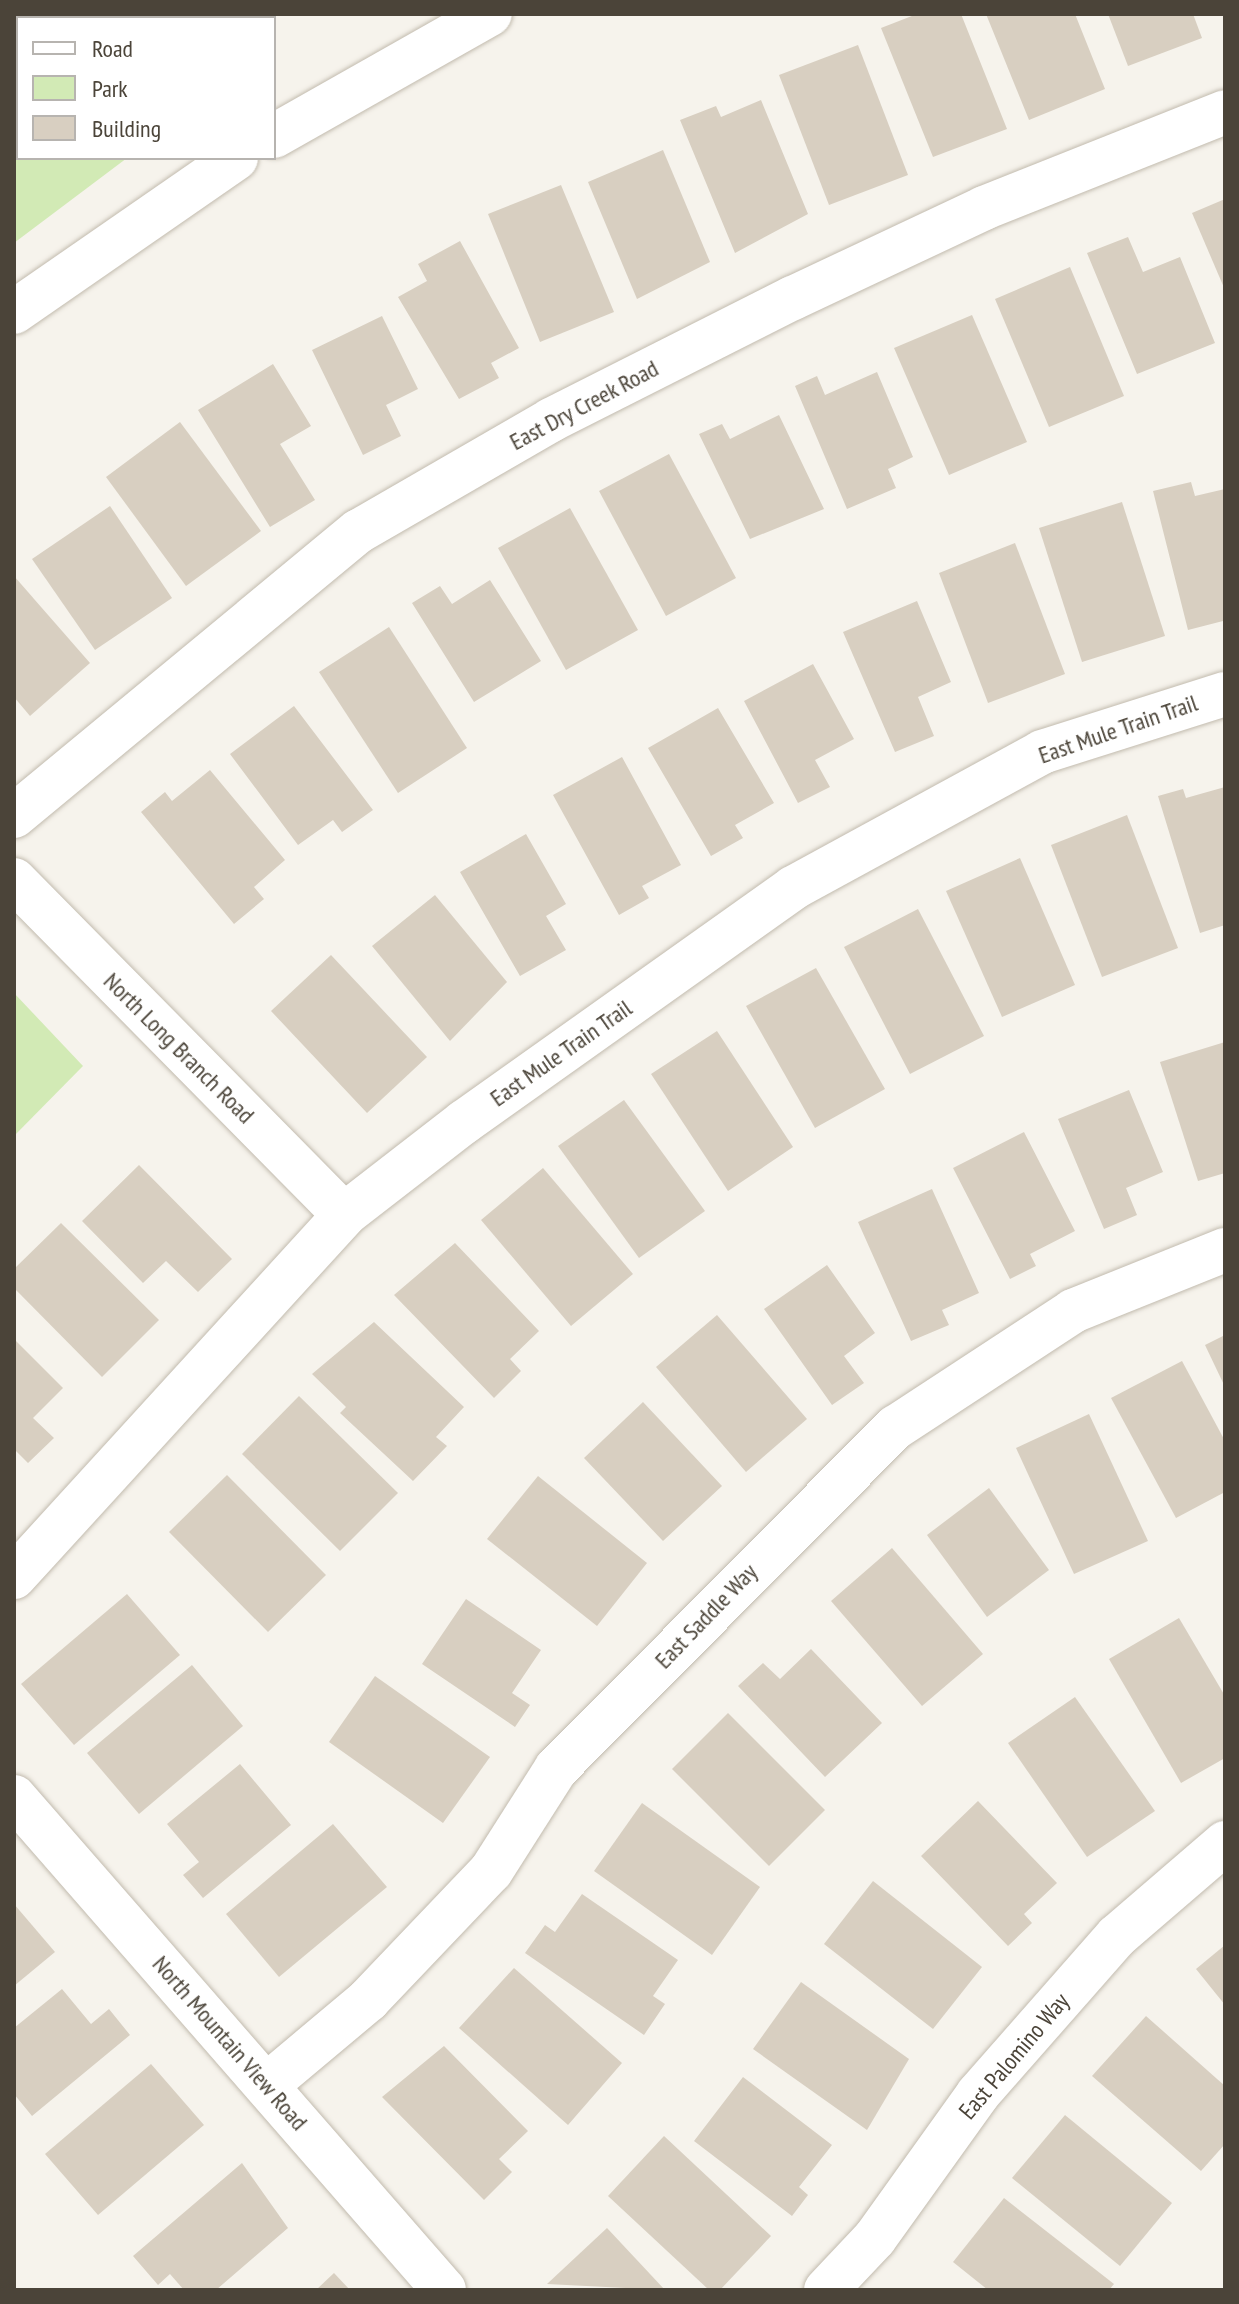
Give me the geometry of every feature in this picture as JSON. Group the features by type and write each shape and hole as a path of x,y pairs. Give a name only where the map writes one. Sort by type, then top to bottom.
{"street":[{"path":"276,135 444,25 490,14"},
{"name":"East Dry Creek Road","path":"14,816 359,531 551,420 793,298 984,208 1225,112"},
{"path":"14,312 233,160"},
{"name":"East Mule Train Trail","path":"14,1577 344,1215 793,888 1042,752 1225,694"},
{"name":"North Long Branch Road","path":"14,880 344,1215"},
{"name":"East Saddle Way","path":"268,2084 379,1989 491,1871 556,1769 896,1427 1073,1311 1225,1250"},
{"name":"North Mountain View Road","path":"14,1797 268,2084 444,2290"},
{"name":"East Palomino Way","path":"826,2290 875,2238 978,2094 1117,1936 1225,1843"}],"green space":[{"path":"14,14 46,16 16,16 16,160 124,160 14,243"},
{"path":"14,993 83,1066 14,1136"}],"building":[{"path":"200,14 253,14 249,16"},
{"path":"917,14 961,14 1007,129 933,157 881,28"},
{"path":"986,14 1075,14 1105,89 1029,120"},
{"path":"1108,14 1193,14 1202,38 1128,66"},
{"path":"858,45 908,175 829,205 779,75"},
{"path":"761,100 808,214 735,253 680,120 716,106 721,117"},
{"path":"663,150 710,262 637,299 588,182"},
{"path":"561,185 614,312 540,342 488,214"},
{"path":"1225,199 1225,290 1192,213"},
{"path":"1128,237 1143,272 1180,257 1215,343 1137,374 1087,253"},
{"path":"460,241 519,348 491,363 499,378 459,399 398,297 427,281 418,264"},
{"path":"1070,267 1124,396 1049,427 995,299"},
{"path":"972,315 1027,442 949,475 894,348"},
{"path":"382,316 418,389 386,405 401,436 363,455 312,350"},
{"path":"273,364 311,426 280,444 315,500 270,527 198,410"},
{"path":"877,372 913,457 888,469 896,488 847,509 795,386 817,376 825,395"},
{"path":"779,415 824,509 750,539 699,434 722,424 730,439"},
{"path":"180,422 261,531 186,586 106,477"},
{"path":"669,454 736,578 666,616 599,491"},
{"path":"1191,482 1195,496 1225,489 1225,608 1223,621 1188,630 1153,491"},
{"path":"1122,502 1165,636 1082,662 1039,528"},
{"path":"110,506 172,598 95,650 32,559"},
{"path":"570,508 638,630 566,670 498,548"},
{"path":"1015,543 1065,674 988,703 939,573"},
{"path":"14,576 90,663 30,716 14,697"},
{"path":"490,580 541,661 474,702 412,603 440,586 452,604"},
{"path":"917,601 951,682 918,697 934,736 895,752 843,632"},
{"path":"389,627 467,748 398,793 319,672"},
{"path":"813,664 854,739 815,760 830,787 798,803 744,701"},
{"path":"294,706 373,810 342,832 333,820 298,845 230,754"},
{"path":"718,708 774,803 735,825 743,838 711,856 648,748"},
{"path":"622,757 681,865 642,886 649,898 619,915 553,795"},
{"path":"210,770 285,860 254,887 264,899 234,924 141,812 165,792 172,801"},
{"path":"1225,787 1225,925 1200,933 1158,796 1183,789 1186,798"},
{"path":"1127,815 1178,948 1102,977 1051,845"},
{"path":"526,834 566,904 546,916 566,950 520,976 460,872"},
{"path":"1020,858 1075,985 1002,1017 946,891"},
{"path":"435,895 507,982 450,1041 372,946"},
{"path":"918,909 984,1036 910,1074 844,947"},
{"path":"331,955 427,1057 367,1113 271,1011"},
{"path":"816,968 885,1089 815,1128 746,1006"},
{"path":"717,1031 793,1147 728,1191 651,1074"},
{"path":"1225,1042 1225,1173 1198,1181 1160,1062"},
{"path":"1129,1090 1163,1172 1126,1188 1137,1215 1104,1229 1058,1119"},
{"path":"624,1100 705,1211 639,1258 558,1146"},
{"path":"1024,1132 1075,1231 1030,1254 1036,1266 1010,1279 953,1168"},
{"path":"139,1165 232,1259 198,1292 166,1261 143,1283 82,1221"},
{"path":"543,1168 633,1274 571,1326 481,1220"},
{"path":"932,1189 979,1293 942,1310 949,1325 911,1341 858,1222"},
{"path":"61,1223 159,1320 102,1377 14,1288 14,1269"},
{"path":"455,1243 539,1331 510,1359 521,1371 494,1398 394,1295"},
{"path":"827,1265 875,1333 844,1356 864,1383 832,1405 764,1309"},
{"path":"717,1315 807,1419 746,1472 656,1367"},
{"path":"374,1322 464,1407 436,1437 447,1446 413,1481 340,1413 346,1407 312,1374"},
{"path":"1225,1335 1225,1387 1205,1345"},
{"path":"14,1339 63,1388 33,1418 54,1438 28,1463 14,1449"},
{"path":"1182,1361 1225,1441 1225,1492 1176,1518 1111,1398"},
{"path":"299,1396 398,1493 340,1551 242,1454"},
{"path":"643,1402 722,1486 663,1541 584,1458"},
{"path":"1089,1414 1148,1541 1074,1574 1016,1448"},
{"path":"227,1475 326,1575 268,1632 169,1532"},
{"path":"538,1476 647,1563 597,1626 487,1539"},
{"path":"989,1488 1049,1570 987,1617 927,1535"},
{"path":"892,1548 983,1654 922,1706 831,1601"},
{"path":"127,1594 180,1655 74,1745 21,1684"},
{"path":"466,1599 541,1650 512,1693 530,1705 515,1727 422,1664"},
{"path":"1179,1618 1225,1696 1225,1758 1181,1783 1109,1659"},
{"path":"811,1649 882,1723 825,1777 738,1686 763,1663 780,1679"},
{"path":"192,1665 243,1726 139,1814 87,1753"},
{"path":"375,1676 490,1757 443,1823 329,1742"},
{"path":"1075,1697 1155,1811 1087,1857 1008,1743"},
{"path":"728,1713 825,1810 769,1866 672,1769"},
{"path":"240,1764 291,1825 203,1898 183,1875 199,1862 167,1824"},
{"path":"978,1801 1057,1883 1024,1914 1032,1923 1008,1946 921,1856"},
{"path":"642,1803 760,1887 712,1955 594,1871"},
{"path":"333,1824 387,1887 279,1977 226,1914"},
{"path":"873,1881 982,1967 933,2029 824,1944"},
{"path":"582,1894 678,1960 653,1996 665,2004 644,2035 525,1953 545,1925 555,1932"},
{"path":"14,1904 55,1952 14,1986"},
{"path":"1225,1945 1225,2005 1196,1969"},
{"path":"514,1968 622,2063 568,2125 459,2028"},
{"path":"801,1982 909,2059 867,2130 753,2049"},
{"path":"62,1989 91,2024 109,2009 130,2035 32,2116 14,2094 14,2028"},
{"path":"1146,2016 1225,2086 1225,2144 1201,2171 1092,2076"},
{"path":"444,2046 528,2131 499,2159 512,2172 484,2200 382,2097"},
{"path":"151,2064 204,2125 98,2215 45,2154"},
{"path":"743,2077 832,2145 799,2187 808,2195 792,2216 694,2141"},
{"path":"1065,2115 1172,2203 1120,2266 1012,2178"},
{"path":"664,2136 771,2236 720,2290 709,2290 608,2196"},
{"path":"242,2163 288,2228 216,2290 184,2290 170,2274 158,2285 133,2256"},
{"path":"1004,2198 1114,2284 1109,2290 988,2290 953,2262"},
{"path":"607,2228 665,2290 547,2284"},
{"path":"334,2273 350,2290 316,2290"}]}
